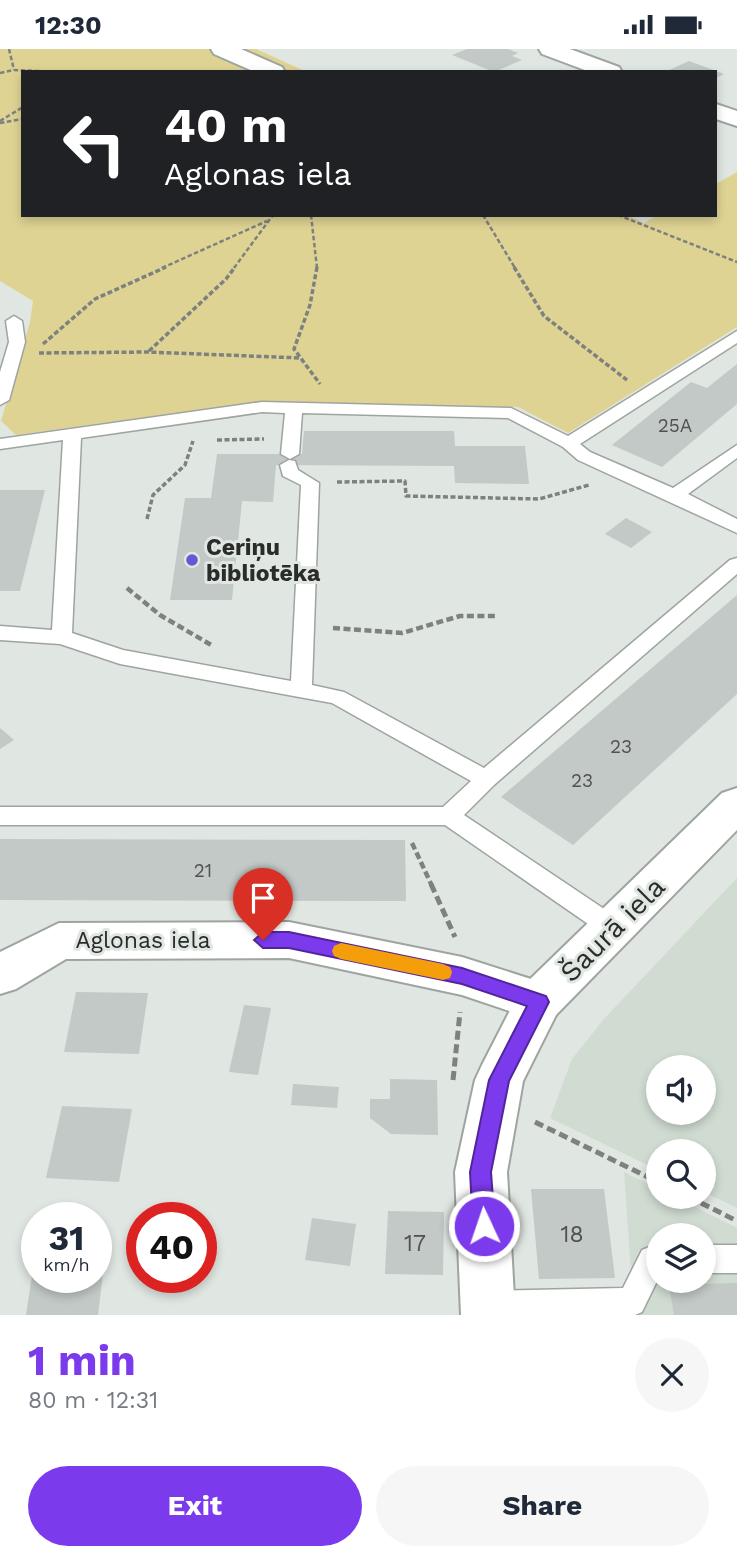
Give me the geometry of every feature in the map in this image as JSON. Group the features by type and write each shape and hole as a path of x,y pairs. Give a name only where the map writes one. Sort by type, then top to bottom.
{"street":[{"path":"222,49 269,70"},
{"path":"550,49 606,70"},
{"path":"717,111 737,119"},
{"name":"Šaurā iela","path":"488,1311 481,1172 499,1080 539,1002 737,804"},
{"name":"Aglonas iela","path":"1,978 59,941 289,940 462,976 539,1002"}],"lane":[{"path":"0,400 17,342 14,321"},
{"path":"569,443 737,336"},
{"path":"0,444 262,407 511,414 569,443 584,456 623,476 675,495 737,527"},
{"path":"294,407 289,472 310,483 301,690"},
{"path":"62,637 72,433"},
{"path":"675,495 737,450"},
{"path":"449,815 486,779 737,564"},
{"path":"0,633 62,637 120,657 337,697 486,779"},
{"path":"0,816 449,815 613,928"},
{"path":"716,1259 737,1259"},
{"path":"488,1311 631,1302 646,1272"}],"path":[{"path":"9,49 14,70"},
{"path":"0,72 21,70"},
{"path":"0,122 21,108"},
{"path":"0,122 21,119"},
{"path":"148,352 226,279 271,217"},
{"path":"311,217 318,261 310,305 294,349 337,408"},
{"path":"484,217 544,316 644,393"},
{"path":"623,217 737,262"},
{"path":"267,221 95,299 32,353 148,352 301,358"},
{"path":"147,519 153,495 186,465 193,440"},
{"path":"310,483 405,481 405,496 539,499 623,476"},
{"path":"127,588 160,615 202,641 244,658 262,684"},
{"path":"304,628 402,633 460,616 498,616"},
{"path":"399,815 457,941"},
{"path":"453,1081 461,999"},
{"path":"525,1117 646,1176"},
{"path":"713,1209 737,1221"}],"shaded area":[{"path":"0,49 256,49 303,70 21,70 21,217 631,217 644,223 654,217 717,217 717,183 737,172 737,327 568,433 518,407 263,401 16,435 1,421 30,322 33,301 0,281"},
{"path":"737,878 737,1208 716,1198 716,1139 646,1139 646,1164 550,1118 572,1059 604,1019"},
{"path":"624,1172 646,1183 646,1209 699,1209 737,1228 737,1315 634,1315"}],"building":[{"path":"467,49 508,49 518,53 512,56 522,60 499,70 489,70 452,55"},
{"path":"689,61 713,70 669,70"},
{"path":"737,364 737,404 662,467 612,445 691,382 707,388"},
{"path":"304,431 454,431 455,446 525,446 529,484 455,483 454,466 276,465 273,502 242,501 232,600 170,600 185,498 211,498 217,454 302,454"},
{"path":"0,490 45,490 20,591 0,591"},
{"path":"626,518 652,532 631,548 605,534"},
{"path":"737,595 737,694 573,845 501,797"},
{"path":"0,728 14,740 0,749"},
{"path":"0,839 405,840 406,901 0,900"},
{"path":"76,992 148,993 139,1054 64,1052"},
{"path":"244,1005 271,1008 258,1075 229,1072"},
{"path":"390,1079 437,1080 438,1135 391,1134 370,1118 370,1099 390,1099"},
{"path":"293,1084 339,1087 337,1108 291,1105"},
{"path":"62,1106 132,1109 119,1182 46,1178"},
{"path":"531,1189 604,1189 615,1278 539,1279"},
{"path":"388,1211 444,1212 443,1275 385,1274"},
{"path":"312,1218 356,1224 350,1266 305,1260"},
{"path":"737,1283 737,1315 674,1315 670,1293 716,1293 716,1284"},
{"path":"29,1293 101,1293 98,1315 26,1315"}],"slow traffic":[{"path":"341,951 443,972"}],"place":[{"name":"Ceriņu bibliotēka","path":"192,560"}],"route":[{"path":"263,940 289,940 462,976 539,1002 499,1080 481,1172 484,1226"}]}
